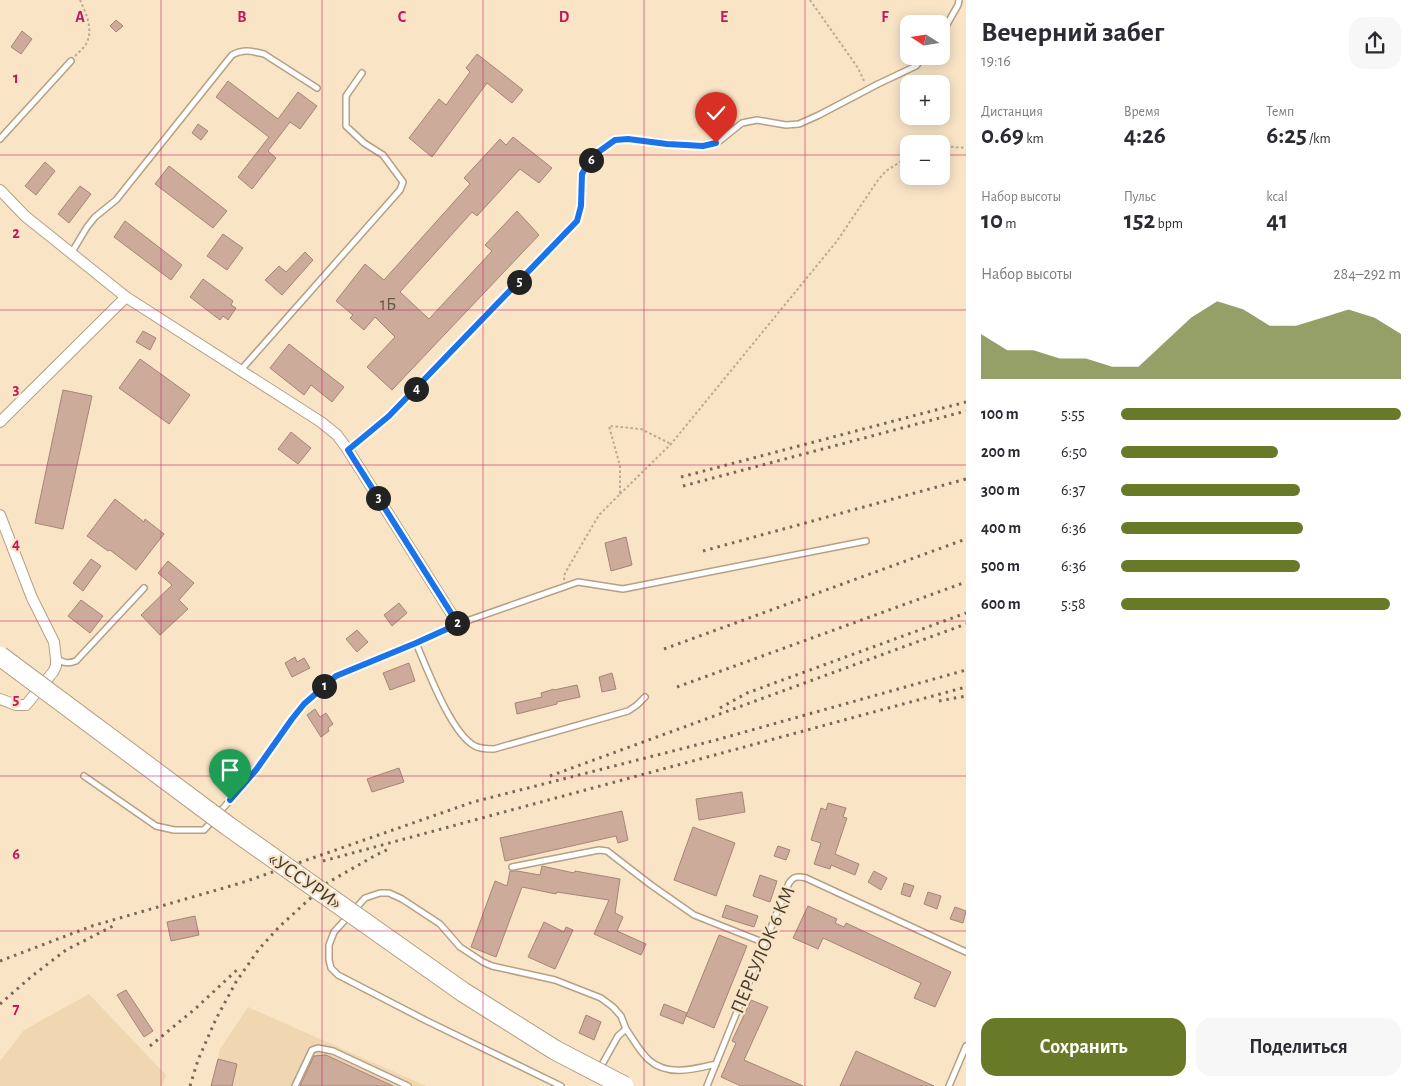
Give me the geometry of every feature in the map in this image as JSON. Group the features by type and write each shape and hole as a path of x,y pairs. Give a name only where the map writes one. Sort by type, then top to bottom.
{"highway":[{"name":"«УССУРИ»","path":"0,656 228,826 463,992 555,1050 624,1086"}],"street":[{"path":"0,190 25,216 126,297 321,422 337,435 458,624"},
{"path":"0,422 126,297"},
{"path":"0,516 32,598 54,642 56,659 56,666 53,672 26,705 16,705 0,699"}],"lane":[{"path":"950,19 959,0"},
{"path":"72,252 87,227 116,200 232,55 240,51 264,54 317,88"},
{"path":"0,139 71,61"},
{"path":"348,450 389,416 577,221 581,206 582,174 587,165 606,145 615,140 628,139 703,146 716,143 742,123 757,120 786,125 799,124 917,65"},
{"path":"240,371 400,190 403,182 383,155 364,143 346,126 346,96 362,73"},
{"path":"84,776 156,826 174,830 204,830 256,770 304,704 336,676 458,624 578,582 623,589 866,541"},
{"path":"56,659 70,663 76,661 144,588"},
{"path":"416,643 444,706 460,732 475,747 494,749 628,711 645,696"},
{"path":"512,868 598,850 607,851 694,915 765,943"},
{"name":"ПЕРЕУЛОК 6 КМ","path":"707,1086 792,879 798,876 806,878 966,952"},
{"path":"561,1086 427,1021 338,975 331,968 329,960 329,945 334,932 365,898 380,893 389,893 402,899 440,924 460,947 483,962 492,966 555,980 602,998 621,1016 626,1029 649,1060 658,1066 671,1070 689,1070 716,1064"},
{"path":"597,1074 614,1044 626,1029"},
{"path":"949,1086 966,1046"},
{"path":"295,1086 312,1050 318,1048 333,1051 408,1086"}],"path":[{"path":"71,61 87,43 89,26 80,0"},
{"path":"810,0 858,68 868,89"},
{"path":"950,147 966,148"},
{"path":"563,587 565,573 599,515 671,444 837,242 882,176 900,161"},
{"path":"620,494 620,466 609,426 641,429 671,444"}],"shaded area":[{"path":"89,994 166,1075 162,1086 0,1086 0,1061 24,1030"},
{"path":"248,1007 426,1086 211,1086 220,1049"}],"building":[{"path":"116,20 123,26 116,32 110,26"},
{"path":"22,31 32,39 21,54 11,47"},
{"path":"477,54 523,90 512,103 487,83 432,157 409,138 439,99 446,105 470,72 466,68"},
{"path":"228,81 278,119 298,92 317,106 300,129 290,122 268,151 276,158 252,189 238,177 269,137 216,97"},
{"path":"198,124 208,131 201,140 192,133"},
{"path":"513,137 552,168 539,183 520,169 477,216 472,212 400,292 429,319 492,251 485,245 517,211 539,235 392,390 367,367 395,337 375,317 364,330 350,318 353,315 336,301 365,264 384,280 470,184 464,178 500,139 506,145"},
{"path":"45,162 55,171 36,195 25,186"},
{"path":"169,166 227,211 213,228 155,184"},
{"path":"80,186 91,194 69,223 58,214"},
{"path":"125,221 182,265 171,280 114,237"},
{"path":"223,234 243,248 227,270 207,256"},
{"path":"305,252 313,260 282,295 265,280 279,266 286,272"},
{"path":"203,279 233,301 231,305 236,308 228,320 223,316 220,320 190,297"},
{"path":"143,331 156,338 150,350 136,342"},
{"path":"289,344 344,387 332,402 311,385 304,395 270,368"},
{"path":"140,359 190,395 169,424 119,388"},
{"path":"63,390 92,396 63,529 35,523"},
{"path":"291,432 311,448 298,464 278,449"},
{"path":"115,499 144,522 145,519 164,534 136,570 110,550 108,551 87,536"},
{"path":"626,537 632,565 611,571 605,543"},
{"path":"91,559 101,566 83,591 73,583"},
{"path":"168,561 194,583 179,600 188,609 160,635 141,615 172,585 158,573"},
{"path":"81,600 103,616 90,633 68,616"},
{"path":"399,603 407,613 392,626 384,615"},
{"path":"357,630 368,642 357,652 346,639"},
{"path":"295,657 297,662 304,658 310,668 292,677 285,663"},
{"path":"409,663 415,681 390,690 383,673"},
{"path":"612,673 616,689 602,692 599,677"},
{"path":"577,685 580,697 517,714 515,703 542,697 541,693 554,689"},
{"path":"315,709 320,717 326,713 333,724 328,728 329,731 321,737 307,715"},
{"path":"399,768 404,782 372,792 367,779"},
{"path":"742,792 745,812 699,820 696,799"},
{"path":"828,803 846,808 843,817 847,818 835,854 859,864 855,875 831,865 830,869 814,864 821,843 811,840 821,808 826,810"},
{"path":"622,811 628,840 618,843 616,836 505,861 500,838"},
{"path":"693,827 735,843 716,896 674,880"},
{"path":"778,846 790,850 786,860 774,856"},
{"path":"542,866 574,873 575,871 620,879 615,913 623,917 617,931 646,944 641,955 594,934 609,900 557,892 556,894 522,887 496,957 471,947 495,881 507,886 510,871 540,875"},
{"path":"874,871 887,878 881,890 868,882"},
{"path":"760,875 777,881 770,902 753,896"},
{"path":"904,883 914,886 910,897 901,894"},
{"path":"928,892 941,896 937,909 924,904"},
{"path":"726,905 758,916 754,927 722,917"},
{"path":"808,906 837,919 835,923 844,927 846,923 951,972 935,1007 914,998 921,983 823,938 818,949 793,938"},
{"path":"955,907 966,911 963,923 950,919"},
{"path":"195,916 199,935 171,941 167,922"},
{"path":"544,922 564,932 566,927 573,930 555,969 528,957"},
{"path":"719,935 747,946 714,1028 686,1016"},
{"path":"126,990 153,1031 144,1037 117,995"},
{"path":"751,1000 768,1007 744,1060 803,1086 741,1086 721,1077 736,1043 732,1041"},
{"path":"664,1004 687,1013 683,1024 660,1015"},
{"path":"586,1015 601,1022 594,1040 579,1033"},
{"path":"856,1051 934,1086 840,1086"},
{"path":"326,1055 393,1086 300,1086 314,1056"},
{"path":"218,1059 237,1064 232,1086 211,1086"}],"railway":[{"path":"681,477 966,402"},
{"path":"683,486 966,411"},
{"path":"703,551 966,479"},
{"path":"664,649 966,539"},
{"path":"677,687 966,582"},
{"path":"720,708 747,693 966,613"},
{"path":"550,776 966,624"},
{"path":"0,961 92,926 241,883 473,802 716,740 966,670"},
{"path":"323,861 966,687"},
{"path":"939,701 966,696"},
{"path":"190,1086 198,1060 216,1019 236,982 259,949 279,927 327,883 391,848"},
{"path":"0,1004 66,950 117,924"},
{"path":"150,1046 195,1009 239,968"}],"route":[{"path":"230,800 256,770 304,704 336,676 458,624 348,450 389,416 577,221 581,206 582,174 587,165 606,145 615,140 628,139 703,146 716,143"}]}
